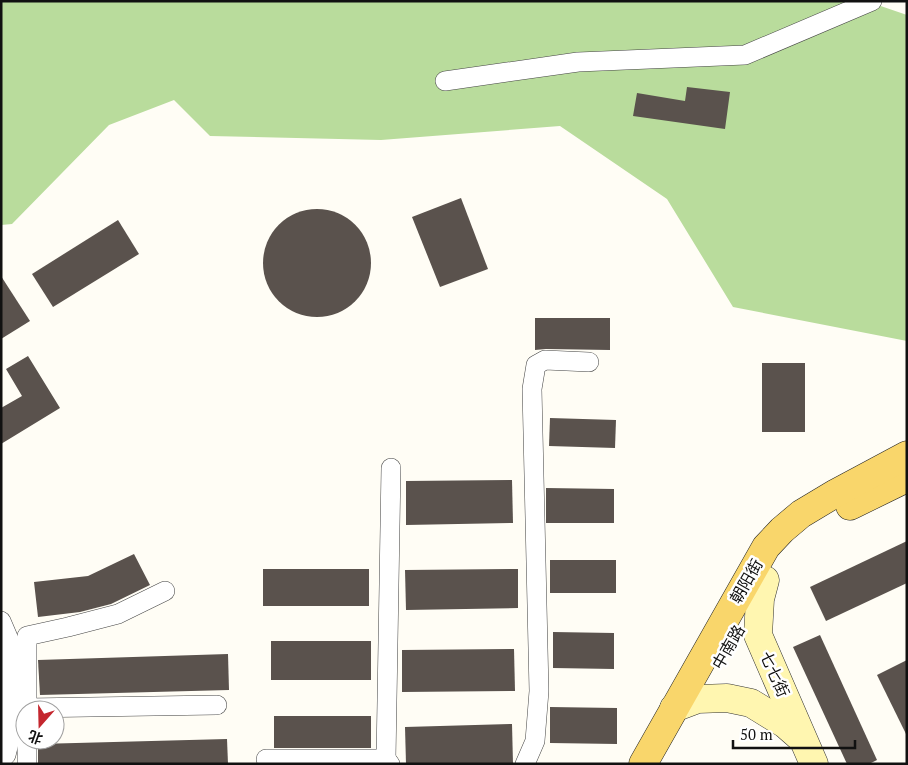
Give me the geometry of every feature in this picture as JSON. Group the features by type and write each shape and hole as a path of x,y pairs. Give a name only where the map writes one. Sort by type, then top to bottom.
{"main road":[{"name":"朝阳街","path":"643,764 686,704 748,578 771,541 801,514 907,455"},
{"name":"中南路","path":"661,764 686,704 775,563 797,538 813,527 844,509 907,478"},
{"name":"七七街","path":"765,580 760,599 758,635 809,752"},
{"path":"686,704 727,698 751,703 785,724 809,752"}],"street":[{"path":"445,81 578,62 745,55 872,1"},
{"path":"525,764 535,741 539,691 532,390 536,365 545,360 589,362"},
{"path":"266,759 388,761 390,468"},
{"path":"27,700 27,636 68,628 118,614 165,591"},
{"path":"1,621 10,642 11,735 6,755 1,759"},
{"path":"65,708 217,705"},
{"path":"27,750 27,764"}],"green space":[{"path":"1,1 866,1 907,15 907,341 733,307 667,199 560,126 381,140 210,136 174,100 109,125 12,224 1,225"}],"building":[{"path":"687,87 730,92 725,129 633,116 637,93 685,101"},
{"path":"461,198 488,269 440,287 412,217"},
{"path":"317,209 338,213 355,225 367,242 371,263 367,284 355,301 338,313 317,317 296,313 279,301 267,284 263,263 267,242 279,225 296,213"},
{"path":"118,220 139,254 53,307 32,274"},
{"path":"1,276 30,321 1,339"},
{"path":"535,318 610,318 610,350 535,350"},
{"path":"28,356 60,408 1,444 1,408 22,396 6,369"},
{"path":"762,363 805,363 805,432 762,432"},
{"path":"550,418 616,420 615,448 549,446"},
{"path":"512,480 513,523 406,525 406,481"},
{"path":"546,488 614,489 614,523 546,523"},
{"path":"907,541 907,583 826,621 810,587"},
{"path":"134,554 150,585 111,604 80,612 38,617 34,582 88,576"},
{"path":"550,560 616,560 616,593 550,593"},
{"path":"263,569 369,569 369,606 263,606"},
{"path":"518,569 518,608 406,610 405,570"},
{"path":"553,632 614,633 614,669 553,668"},
{"path":"820,635 877,760 869,764 847,764 793,647"},
{"path":"271,641 371,641 371,680 271,680"},
{"path":"514,649 515,691 402,692 402,650"},
{"path":"228,654 229,690 40,695 38,660"},
{"path":"907,660 907,736 877,675"},
{"path":"550,707 617,708 617,744 550,743"},
{"path":"274,716 371,716 371,748 274,748"},
{"path":"512,724 513,764 406,764 405,727"},
{"path":"227,739 228,764 38,764 38,750 65,750 65,743"}]}
